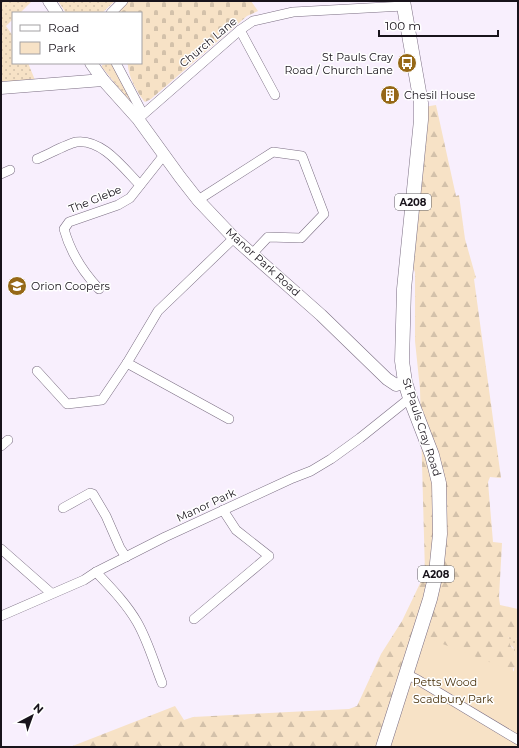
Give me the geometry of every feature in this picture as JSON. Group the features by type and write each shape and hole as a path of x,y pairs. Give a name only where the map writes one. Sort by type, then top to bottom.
{"main road":[{"path":"49,1 56,12"},
{"name":"St Pauls Cray Road","path":"383,747 426,612 436,573 439,552 441,514 439,483 432,455 410,398 405,382 402,361 404,289 421,111 404,3"},
{"path":"74,82 90,64"},
{"path":"92,64 103,80 140,116"},
{"path":"1,88 103,80"},
{"name":"Manor Park Road","path":"140,116 164,155 198,200 234,238 321,315 386,379 396,385 405,382"}],"street":[{"path":"112,12 123,1"},
{"name":"Church Lane","path":"140,116 240,30 253,21 293,12 404,3"},
{"path":"240,30 275,95"},
{"name":"Manor Park Road","path":"116,64 140,116"},
{"path":"37,159 76,142 88,142 102,147 140,185"},
{"path":"198,200 273,152 302,156 324,214 301,238 268,236 252,254"},
{"name":"The Glebe","path":"100,289 91,280 78,260 66,239 64,229 69,222 130,198 164,155"},
{"path":"1,174 10,170"},
{"path":"36,371 67,404 102,400 127,363 158,311 234,238"},
{"path":"127,363 229,419"},
{"name":"Manor Park","path":"1,616 51,593 84,580 96,572 223,510 311,471 360,438 410,398"},
{"path":"63,508 90,493 93,494 106,516 120,548 126,557"},
{"path":"194,619 269,556 236,530 223,510"},
{"path":"1,549 51,593"},
{"path":"96,572 118,595 138,623 145,637 162,683"},
{"path":"406,674 518,740"}],"green space":[{"path":"1,1 32,1 21,12 12,12 12,20 6,26 12,35 12,64 28,64 35,80 1,82"},
{"path":"58,1 115,1 103,12 65,12"},
{"path":"129,1 251,1 258,11 247,16 151,99 145,102 134,85 127,64 142,64 142,12 117,12"},
{"path":"114,64 133,104 117,86 102,65"},
{"path":"110,69 115,70 123,85 123,88 115,83"},
{"name":"Petts Wood","path":"436,105 456,196 459,195 465,239 476,278 474,279 501,478 490,477 488,482 493,542 502,543 499,597 500,605 518,609 518,639 508,637 510,640 510,645 514,650 515,658 513,669 518,747 70,747 175,706 184,720 193,717 349,709 357,706 381,654 402,621 425,573 420,389 415,341 415,272 411,264 424,107"},
{"name":"Scadbury Park","path":"422,636 518,673 518,747 388,747"},
{"path":"508,636 518,639 518,686 513,683 515,656"}],"place":[{"name":"St Pauls Cray Road / Church Lane","path":"407,63"},
{"name":"Chesil House","path":"390,95"},
{"name":"Orion Coopers","path":"17,286"}]}
